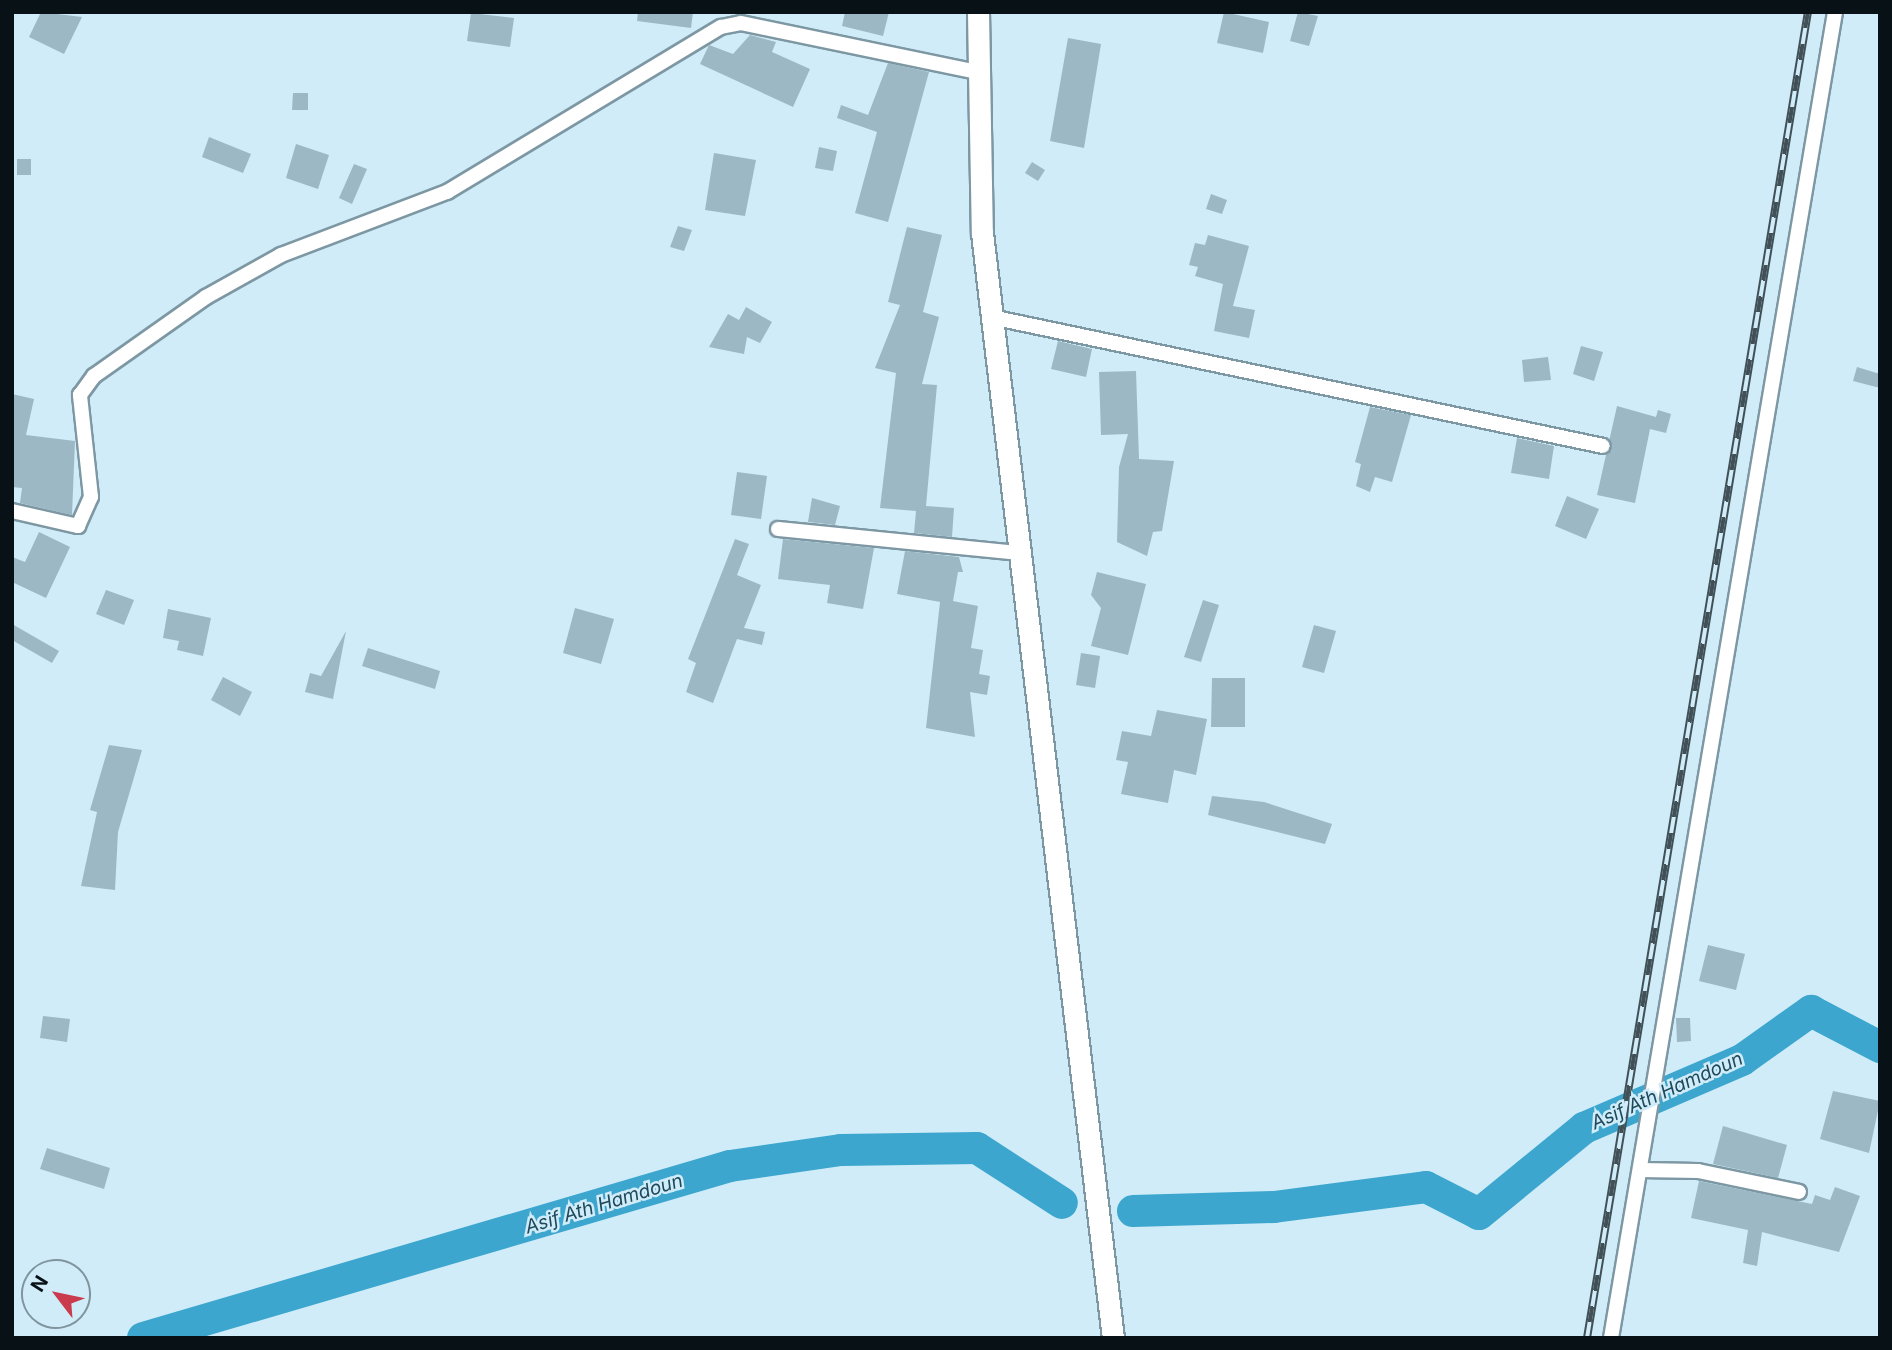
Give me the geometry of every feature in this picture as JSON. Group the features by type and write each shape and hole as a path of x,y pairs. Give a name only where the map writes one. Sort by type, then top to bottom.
{"main road":[{"path":"978,12 977,72 992,317 1113,1338"}],"street":[{"path":"1611,1338 1835,12"},
{"path":"12,511 78,526 91,496 80,395 94,376 206,297 281,255 447,192 721,27 741,23 977,72"},
{"path":"992,317 1603,446"},
{"path":"778,529 1018,553"},
{"path":"1640,1170 1698,1171 1799,1192"}],"building":[{"path":"41,12 82,17 64,54 29,37"},
{"path":"638,12 693,12 691,28 637,21"},
{"path":"845,12 889,12 883,36 842,26"},
{"path":"1224,12 1269,22 1263,53 1217,43"},
{"path":"1298,12 1318,16 1309,46 1290,41"},
{"path":"471,13 514,18 510,47 467,41"},
{"path":"750,35 776,42 772,52 810,69 793,107 700,64 709,45 733,54"},
{"path":"1068,38 1101,44 1084,148 1050,141"},
{"path":"888,63 929,72 888,222 855,213 877,132 837,118 841,105 868,115"},
{"path":"293,93 308,93 308,110 292,110"},
{"path":"209,137 251,154 243,173 202,157"},
{"path":"296,144 329,155 318,189 286,178"},
{"path":"819,147 837,151 833,171 815,168"},
{"path":"714,153 756,160 745,216 705,210"},
{"path":"17,159 31,159 31,175 17,175"},
{"path":"1032,162 1045,170 1038,181 1025,173"},
{"path":"354,164 367,169 352,204 339,198"},
{"path":"1211,194 1227,200 1222,214 1206,209"},
{"path":"678,226 692,230 684,251 670,247"},
{"path":"907,227 942,235 923,312 939,317 922,384 937,385 926,506 954,508 952,537 914,533 916,511 880,508 896,373 875,368 900,305 888,302"},
{"path":"1208,235 1249,246 1233,306 1255,310 1249,338 1214,331 1223,284 1195,276 1198,267 1189,265 1195,243 1205,245"},
{"path":"746,307 772,322 760,343 747,337 744,354 709,347 728,314 739,320"},
{"path":"1058,341 1092,349 1086,377 1051,369"},
{"path":"1581,346 1603,352 1594,381 1573,374"},
{"path":"1548,357 1551,380 1524,382 1522,360"},
{"path":"1857,367 1880,374 1880,388 1853,381"},
{"path":"1136,371 1139,459 1174,461 1162,531 1153,532 1147,556 1117,542 1119,467 1128,434 1101,435 1099,372"},
{"path":"12,394 34,399 26,435 75,441 72,515 20,503 22,488 12,487"},
{"path":"1617,406 1656,417 1658,410 1671,414 1666,433 1650,429 1635,503 1597,495"},
{"path":"1370,407 1411,415 1392,482 1375,477 1370,492 1356,486 1361,464 1355,462"},
{"path":"1517,438 1554,446 1549,479 1511,473"},
{"path":"737,472 767,476 761,519 731,515"},
{"path":"1567,496 1599,509 1586,539 1555,526"},
{"path":"812,498 840,506 835,525 808,522"},
{"path":"39,532 70,547 46,598 12,582 12,557 25,562"},
{"path":"735,539 749,544 737,575 761,585 744,628 765,632 762,645 737,639 713,703 686,692 696,663 688,659"},
{"path":"783,539 874,548 863,609 827,603 830,585 778,579"},
{"path":"905,551 959,557 963,572 958,572 953,601 978,606 971,648 983,650 979,674 990,676 987,695 970,692 975,737 926,728 940,602 897,594"},
{"path":"1097,572 1146,584 1128,655 1091,646 1101,608 1091,595"},
{"path":"106,590 134,600 124,625 96,614"},
{"path":"1203,600 1219,605 1201,662 1184,657"},
{"path":"575,608 614,619 601,664 563,653"},
{"path":"168,609 211,618 203,656 177,650 179,641 163,638"},
{"path":"12,624 59,651 52,663 12,640"},
{"path":"1314,625 1336,631 1324,673 1302,667"},
{"path":"346,631 333,699 305,692 310,673 321,676"},
{"path":"368,648 440,671 435,689 362,666"},
{"path":"1081,653 1100,656 1095,688 1076,685"},
{"path":"223,677 252,692 240,716 211,700"},
{"path":"1212,678 1245,678 1245,727 1211,727"},
{"path":"1157,710 1207,719 1196,775 1174,770 1168,803 1121,794 1128,762 1116,760 1122,731 1151,736"},
{"path":"109,745 142,750 118,832 115,890 81,886 97,812 90,810"},
{"path":"1212,796 1264,802 1332,824 1325,844 1208,815"},
{"path":"1708,945 1745,954 1736,990 1699,981"},
{"path":"43,1016 70,1019 67,1042 40,1038"},
{"path":"1676,1018 1690,1018 1691,1041 1677,1042"},
{"path":"1833,1091 1880,1101 1869,1153 1820,1139"},
{"path":"1723,1126 1787,1145 1778,1178 1713,1164"},
{"path":"47,1148 110,1168 104,1189 40,1169"},
{"path":"1699,1181 1812,1204 1815,1195 1830,1200 1835,1187 1860,1196 1839,1252 1762,1232 1757,1266 1743,1263 1748,1230 1691,1218"}],"waterway":[{"name":"Asif Ath Hamdoun","path":"1133,1211 1274,1207 1426,1187 1479,1214 1584,1128 1742,1060 1811,1011 1880,1047"},
{"name":"Asif Ath Hamdoun","path":"143,1338 730,1166 841,1150 977,1148 1062,1203"}],"railway":[{"path":"1587,1338 1808,12"}]}
